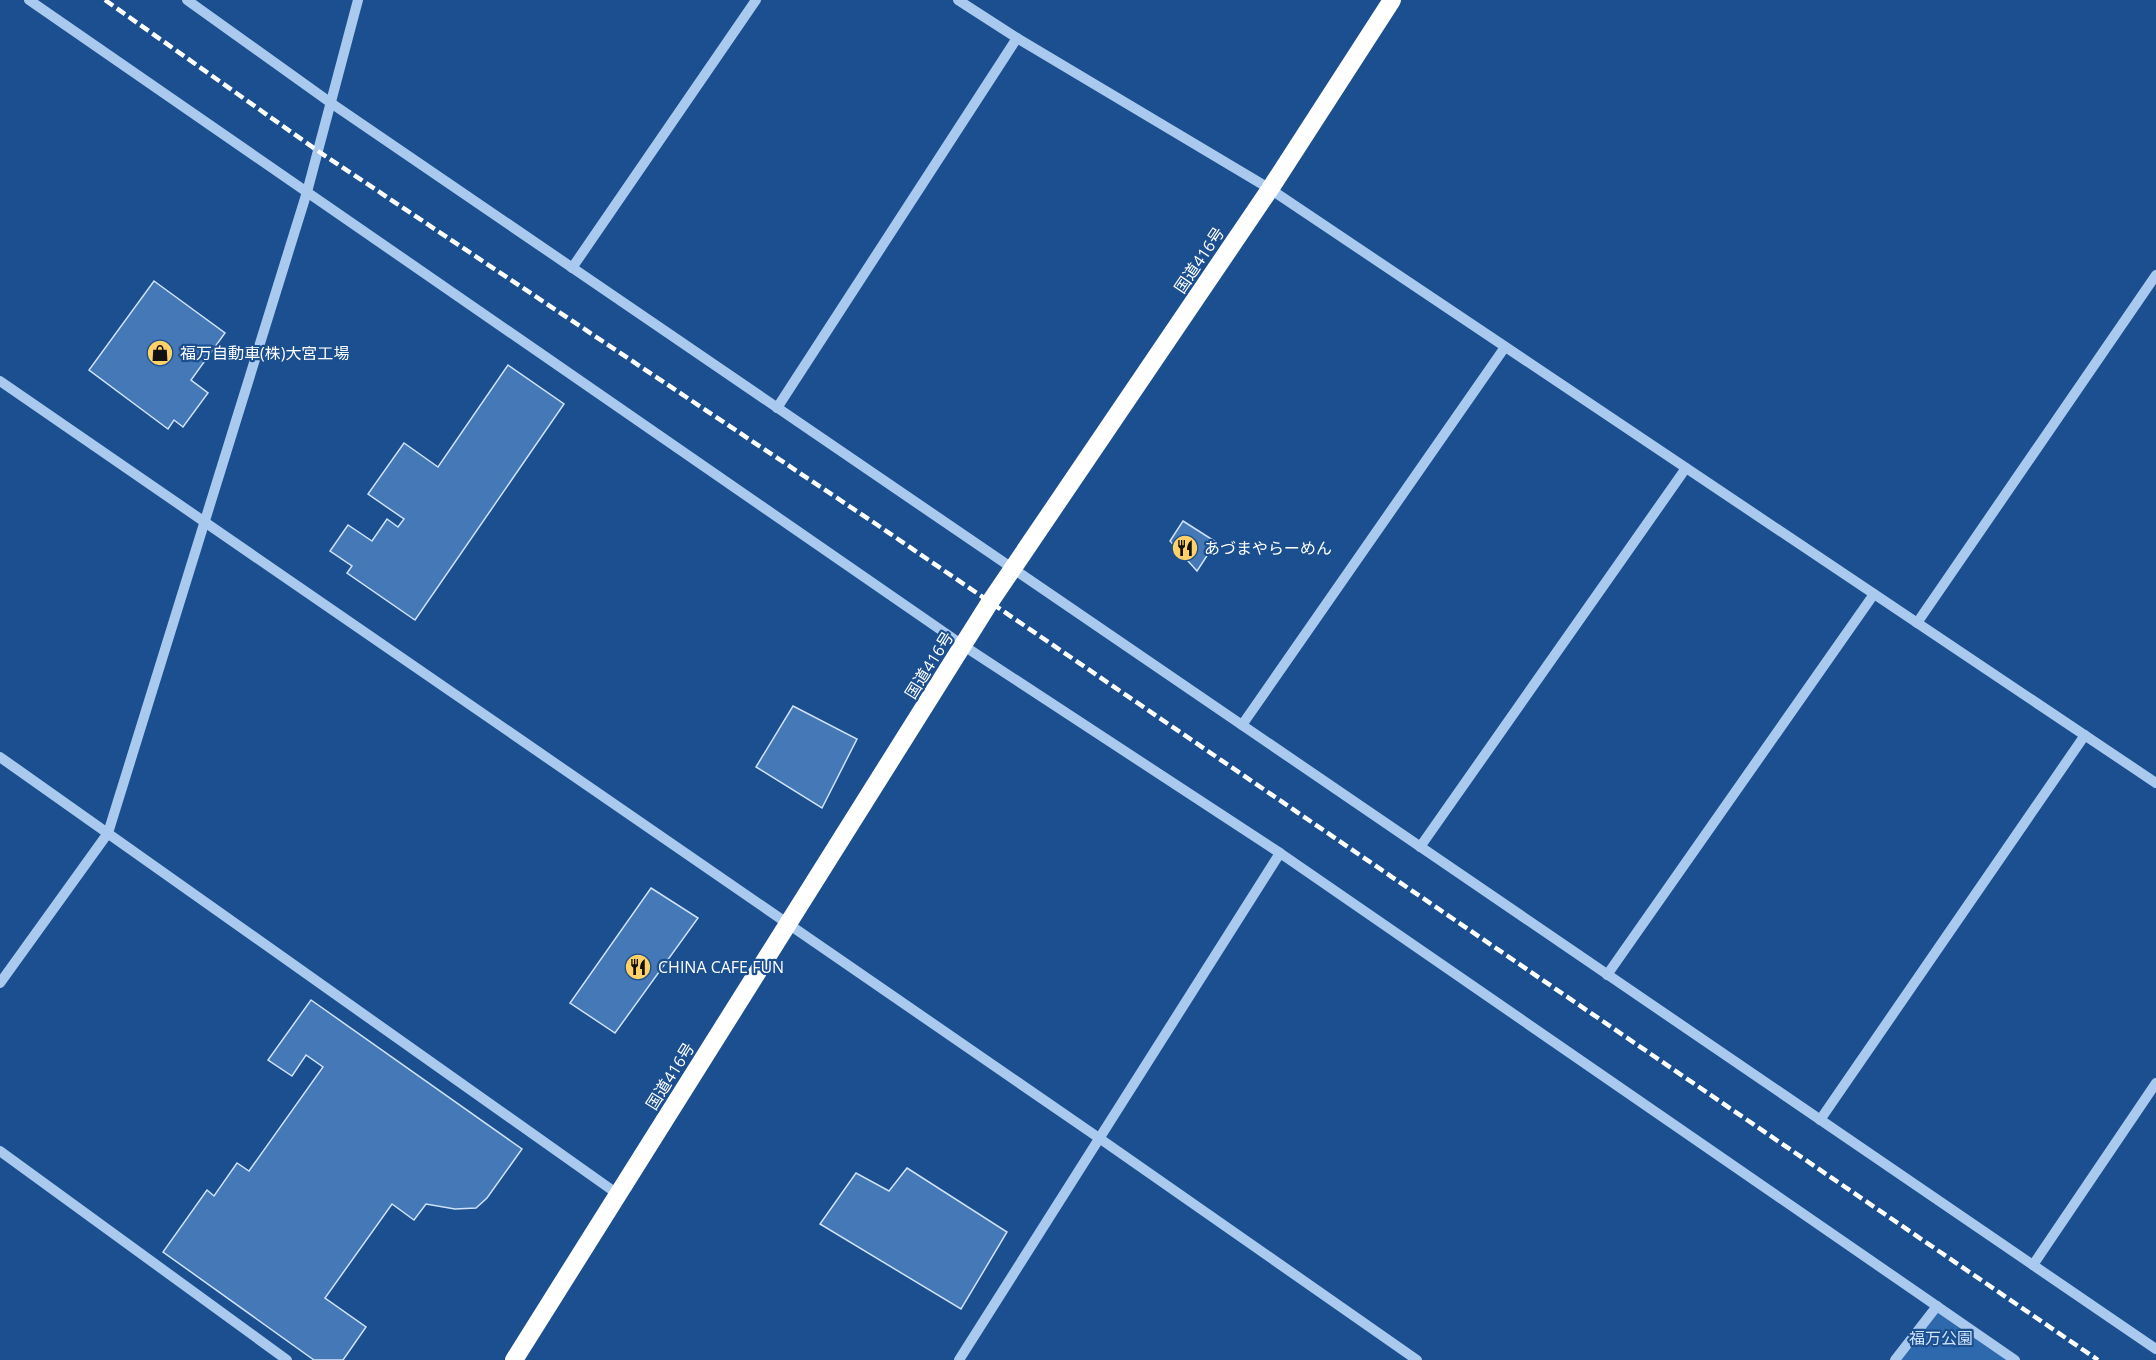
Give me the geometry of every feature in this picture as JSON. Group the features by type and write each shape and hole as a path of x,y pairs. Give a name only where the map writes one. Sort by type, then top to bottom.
{"highway":[{"name":"国道416号","path":"514,1360 1012,569 1270,189 1392,0"}],"street":[{"path":"29,0 964,646 1281,853 2015,1360"},
{"path":"187,0 331,103 2156,1349"},
{"path":"0,983 108,833 307,192 358,0"},
{"path":"572,268 756,0"},
{"path":"958,0 1017,38 1270,189 2156,783"},
{"path":"777,408 1017,38"},
{"path":"1917,623 2156,275"},
{"path":"1242,725 1505,347"},
{"path":"0,381 1099,1138 1417,1360"},
{"path":"1420,847 1686,468"},
{"path":"1607,975 1874,594"},
{"path":"1820,1120 2085,735"},
{"path":"0,757 619,1195"},
{"path":"959,1360 1281,853"},
{"path":"2033,1265 2156,1083"},
{"path":"0,1151 287,1360"},
{"path":"1895,1360 1937,1306"}],"green space":[{"name":"福万公園","path":"1937,1306 2015,1360 1895,1360"}],"building":[{"path":"154,281 225,333 191,380 208,393 183,427 174,420 168,429 89,370"},
{"path":"508,365 564,404 415,620 347,573 352,566 330,551 348,525 372,541 387,519 398,527 404,519 368,494 404,443 438,467"},
{"path":"1183,521 1216,542 1197,571 1170,541"},
{"path":"793,706 857,739 822,808 756,767"},
{"path":"651,888 698,918 615,1033 570,1003"},
{"path":"311,1000 522,1149 487,1198 476,1208 455,1209 426,1204 414,1220 392,1204 325,1298 366,1327 343,1360 314,1360 163,1252 207,1190 214,1196 237,1163 249,1171 323,1067 306,1055 292,1076 268,1060"},
{"path":"907,1168 1007,1232 961,1309 820,1224 856,1173 889,1191"}],"railway":[{"path":"105,0 318,151 873,522 2098,1360"}],"place":[{"name":"福万自動車(株)大宮工場","path":"160,353"},
{"name":"あづまやらーめん","path":"1185,548"},
{"name":"CHINA CAFE FUN","path":"638,967"}]}
